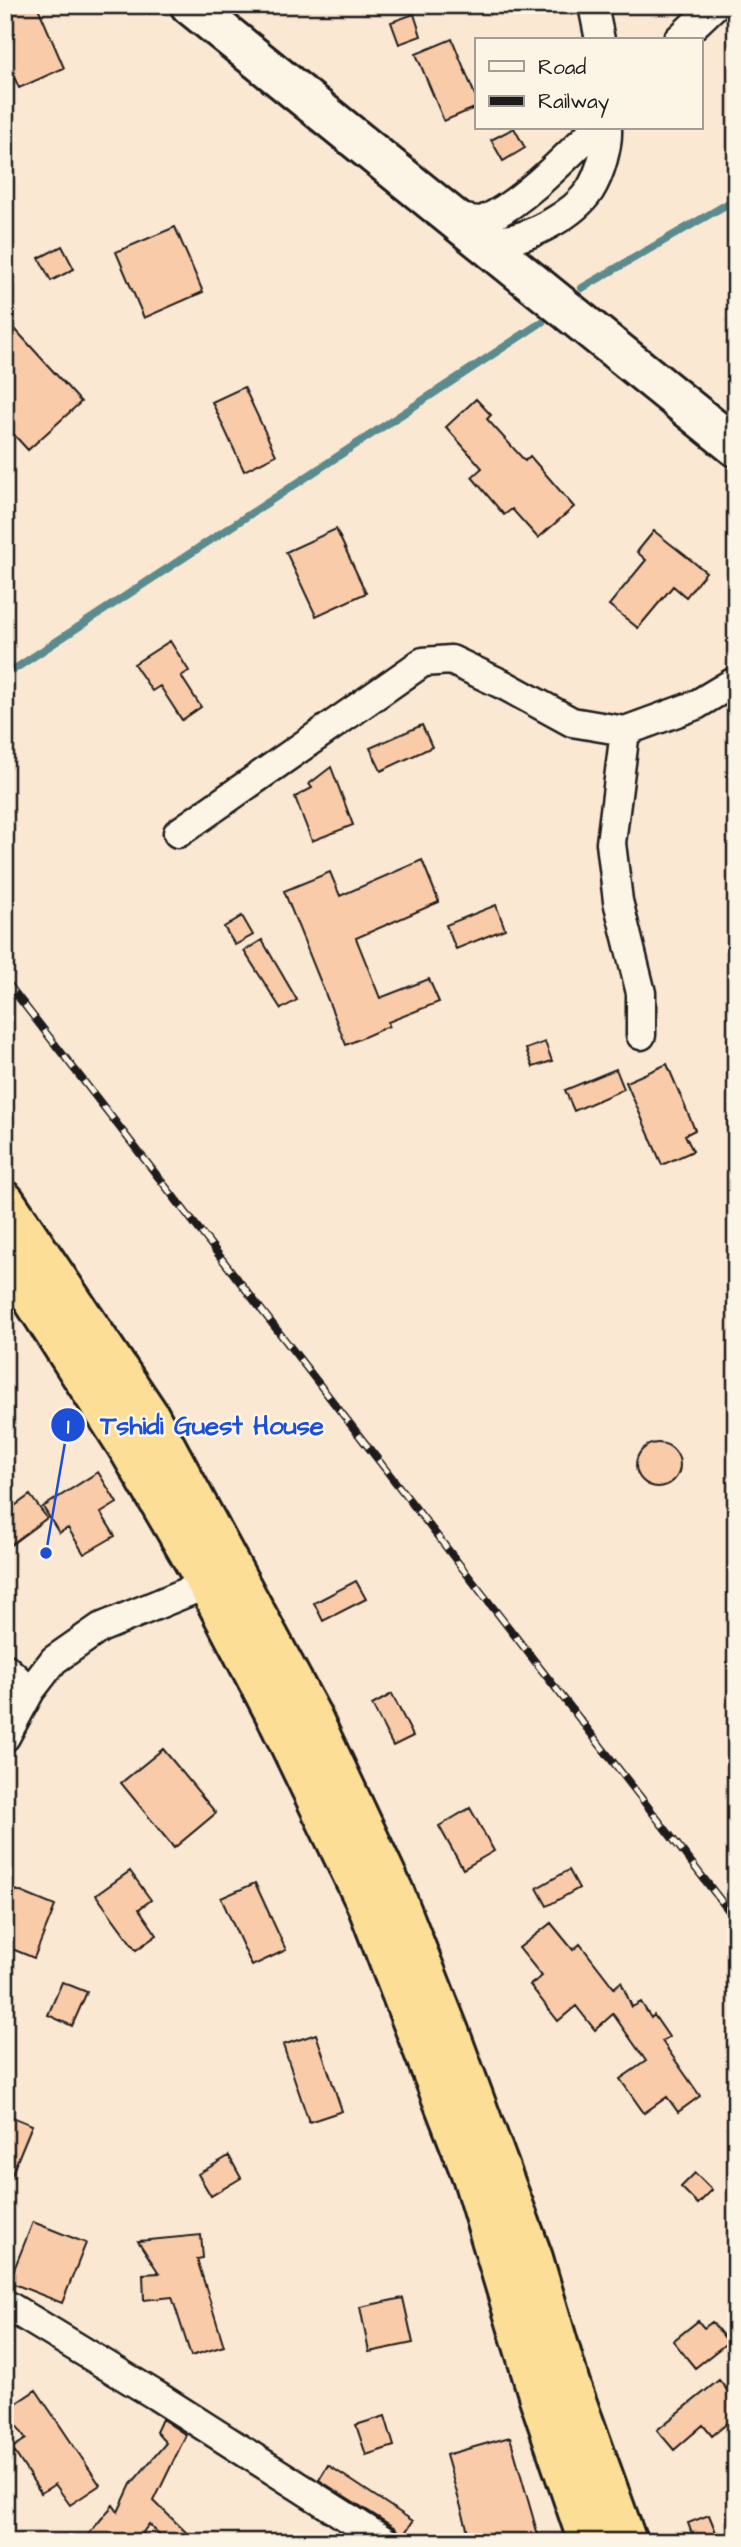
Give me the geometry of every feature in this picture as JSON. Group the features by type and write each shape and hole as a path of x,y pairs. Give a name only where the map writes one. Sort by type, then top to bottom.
{"highway":[{"path":"5,1201 149,1415 312,1717 394,1892 533,2258 570,2384 627,2542"},
{"path":"5,1255 128,1448 207,1584 275,1714 367,1905 472,2176 539,2398 587,2542"}],"street":[{"path":"190,5 736,447"},
{"path":"593,5 600,38"},
{"path":"679,38 715,5"},
{"path":"460,224 484,220 509,204 549,173 594,130"},
{"path":"460,224 502,241 534,232 560,218 589,190 600,164 607,130"},
{"path":"178,833 423,662 451,660 506,685 572,722 625,731 696,705 736,681"},
{"path":"625,731 611,843 618,901 641,993 640,1035"},
{"path":"5,1737 30,1691 54,1660 100,1628 207,1584"},
{"path":"5,1668 30,1691"},
{"path":"5,2304 157,2396 387,2542"}],"building":[{"path":"5,5 37,5 64,68 19,88 5,57"},
{"path":"414,14 421,36 399,44 391,22"},
{"path":"452,39 475,95 475,108 444,121 416,54"},
{"path":"515,130 525,148 503,161 491,140"},
{"path":"175,227 203,292 144,318 116,252"},
{"path":"62,246 74,269 51,281 39,258"},
{"path":"5,318 81,402 28,450 5,425"},
{"path":"244,387 276,455 244,471 212,402"},
{"path":"476,399 491,415 487,419 525,461 530,456 574,507 538,538 512,509 504,515 472,477 482,468 446,427"},
{"path":"336,529 366,593 316,616 286,552"},
{"path":"654,531 706,572 686,597 673,586 638,628 609,605 646,560 637,552"},
{"path":"170,641 189,671 181,676 201,707 182,720 160,686 152,691 134,664"},
{"path":"422,725 432,747 381,771 370,748"},
{"path":"331,767 353,825 312,841 295,797 312,788 309,784"},
{"path":"422,860 439,902 356,938 380,998 429,979 439,1002 388,1022 389,1026 346,1045 284,891 330,872 340,896"},
{"path":"496,905 505,929 456,949 446,925"},
{"path":"242,916 253,935 235,945 224,927"},
{"path":"262,940 297,1000 281,1009 244,951"},
{"path":"545,1042 552,1061 533,1067 526,1049"},
{"path":"667,1064 695,1130 685,1135 693,1151 662,1165 626,1082"},
{"path":"616,1069 624,1089 574,1111 565,1090"},
{"path":"658,1443 667,1444 674,1449 679,1456 679,1474 674,1481 667,1486 658,1487 649,1486 642,1481 637,1474 636,1465 637,1456 642,1449 649,1444"},
{"path":"98,1472 117,1503 101,1513 115,1536 84,1554 68,1528 59,1533 43,1507"},
{"path":"30,1495 47,1518 5,1549 5,1513"},
{"path":"356,1581 366,1599 323,1621 314,1603"},
{"path":"392,1694 413,1736 393,1746 372,1705"},
{"path":"163,1749 216,1813 174,1848 121,1783"},
{"path":"470,1808 494,1851 463,1869 439,1826"},
{"path":"569,1870 579,1888 547,1906 537,1888"},
{"path":"130,1871 151,1900 139,1909 157,1935 136,1950 96,1895"},
{"path":"255,1883 286,1950 252,1966 221,1898"},
{"path":"16,1890 55,1906 34,1958 5,1946 5,1915"},
{"path":"551,1923 573,1950 580,1944 614,1988 621,1982 632,2007 641,2002 651,2018 654,2015 669,2037 662,2041 700,2096 678,2112 667,2097 644,2113 620,2079 646,2061 613,2014 595,2030 576,2006 558,2021 530,1985 542,1976 519,1948"},
{"path":"62,1982 87,1992 72,2026 48,2015"},
{"path":"316,2034 342,2111 309,2122 283,2045"},
{"path":"5,2114 32,2125 6,2188 5,2188"},
{"path":"229,2156 241,2178 211,2196 198,2174"},
{"path":"695,2173 712,2190 698,2204 681,2187"},
{"path":"33,2222 86,2243 62,2303 9,2282"},
{"path":"201,2235 203,2258 197,2259 224,2346 191,2356 172,2297 144,2300 143,2274 159,2273 138,2241"},
{"path":"403,2298 413,2343 369,2352 360,2307"},
{"path":"698,2321 704,2328 712,2322 728,2342 695,2368 673,2341"},
{"path":"719,2380 736,2401 736,2416 712,2436 703,2425 674,2450 657,2430"},
{"path":"36,2390 100,2485 70,2505 55,2484 41,2493 12,2448 26,2439 6,2410"},
{"path":"385,2416 394,2446 366,2455 356,2425"},
{"path":"162,2419 186,2435 154,2501 196,2542 167,2542 149,2524 136,2542 82,2542 113,2505 118,2512 131,2484 166,2443 156,2432"},
{"path":"510,2437 540,2542 471,2542 446,2455"},
{"path":"328,2465 413,2521 402,2537 395,2528 319,2480"},
{"path":"709,2515 720,2542 695,2542 688,2523"}],"waterway":[{"path":"582,288 736,199"},
{"path":"5,662 13,670 542,322"}],"railway":[{"path":"5,980 736,1920"}],"place":[{"name":"Tshidi Guest House","path":"46,1553"}]}
